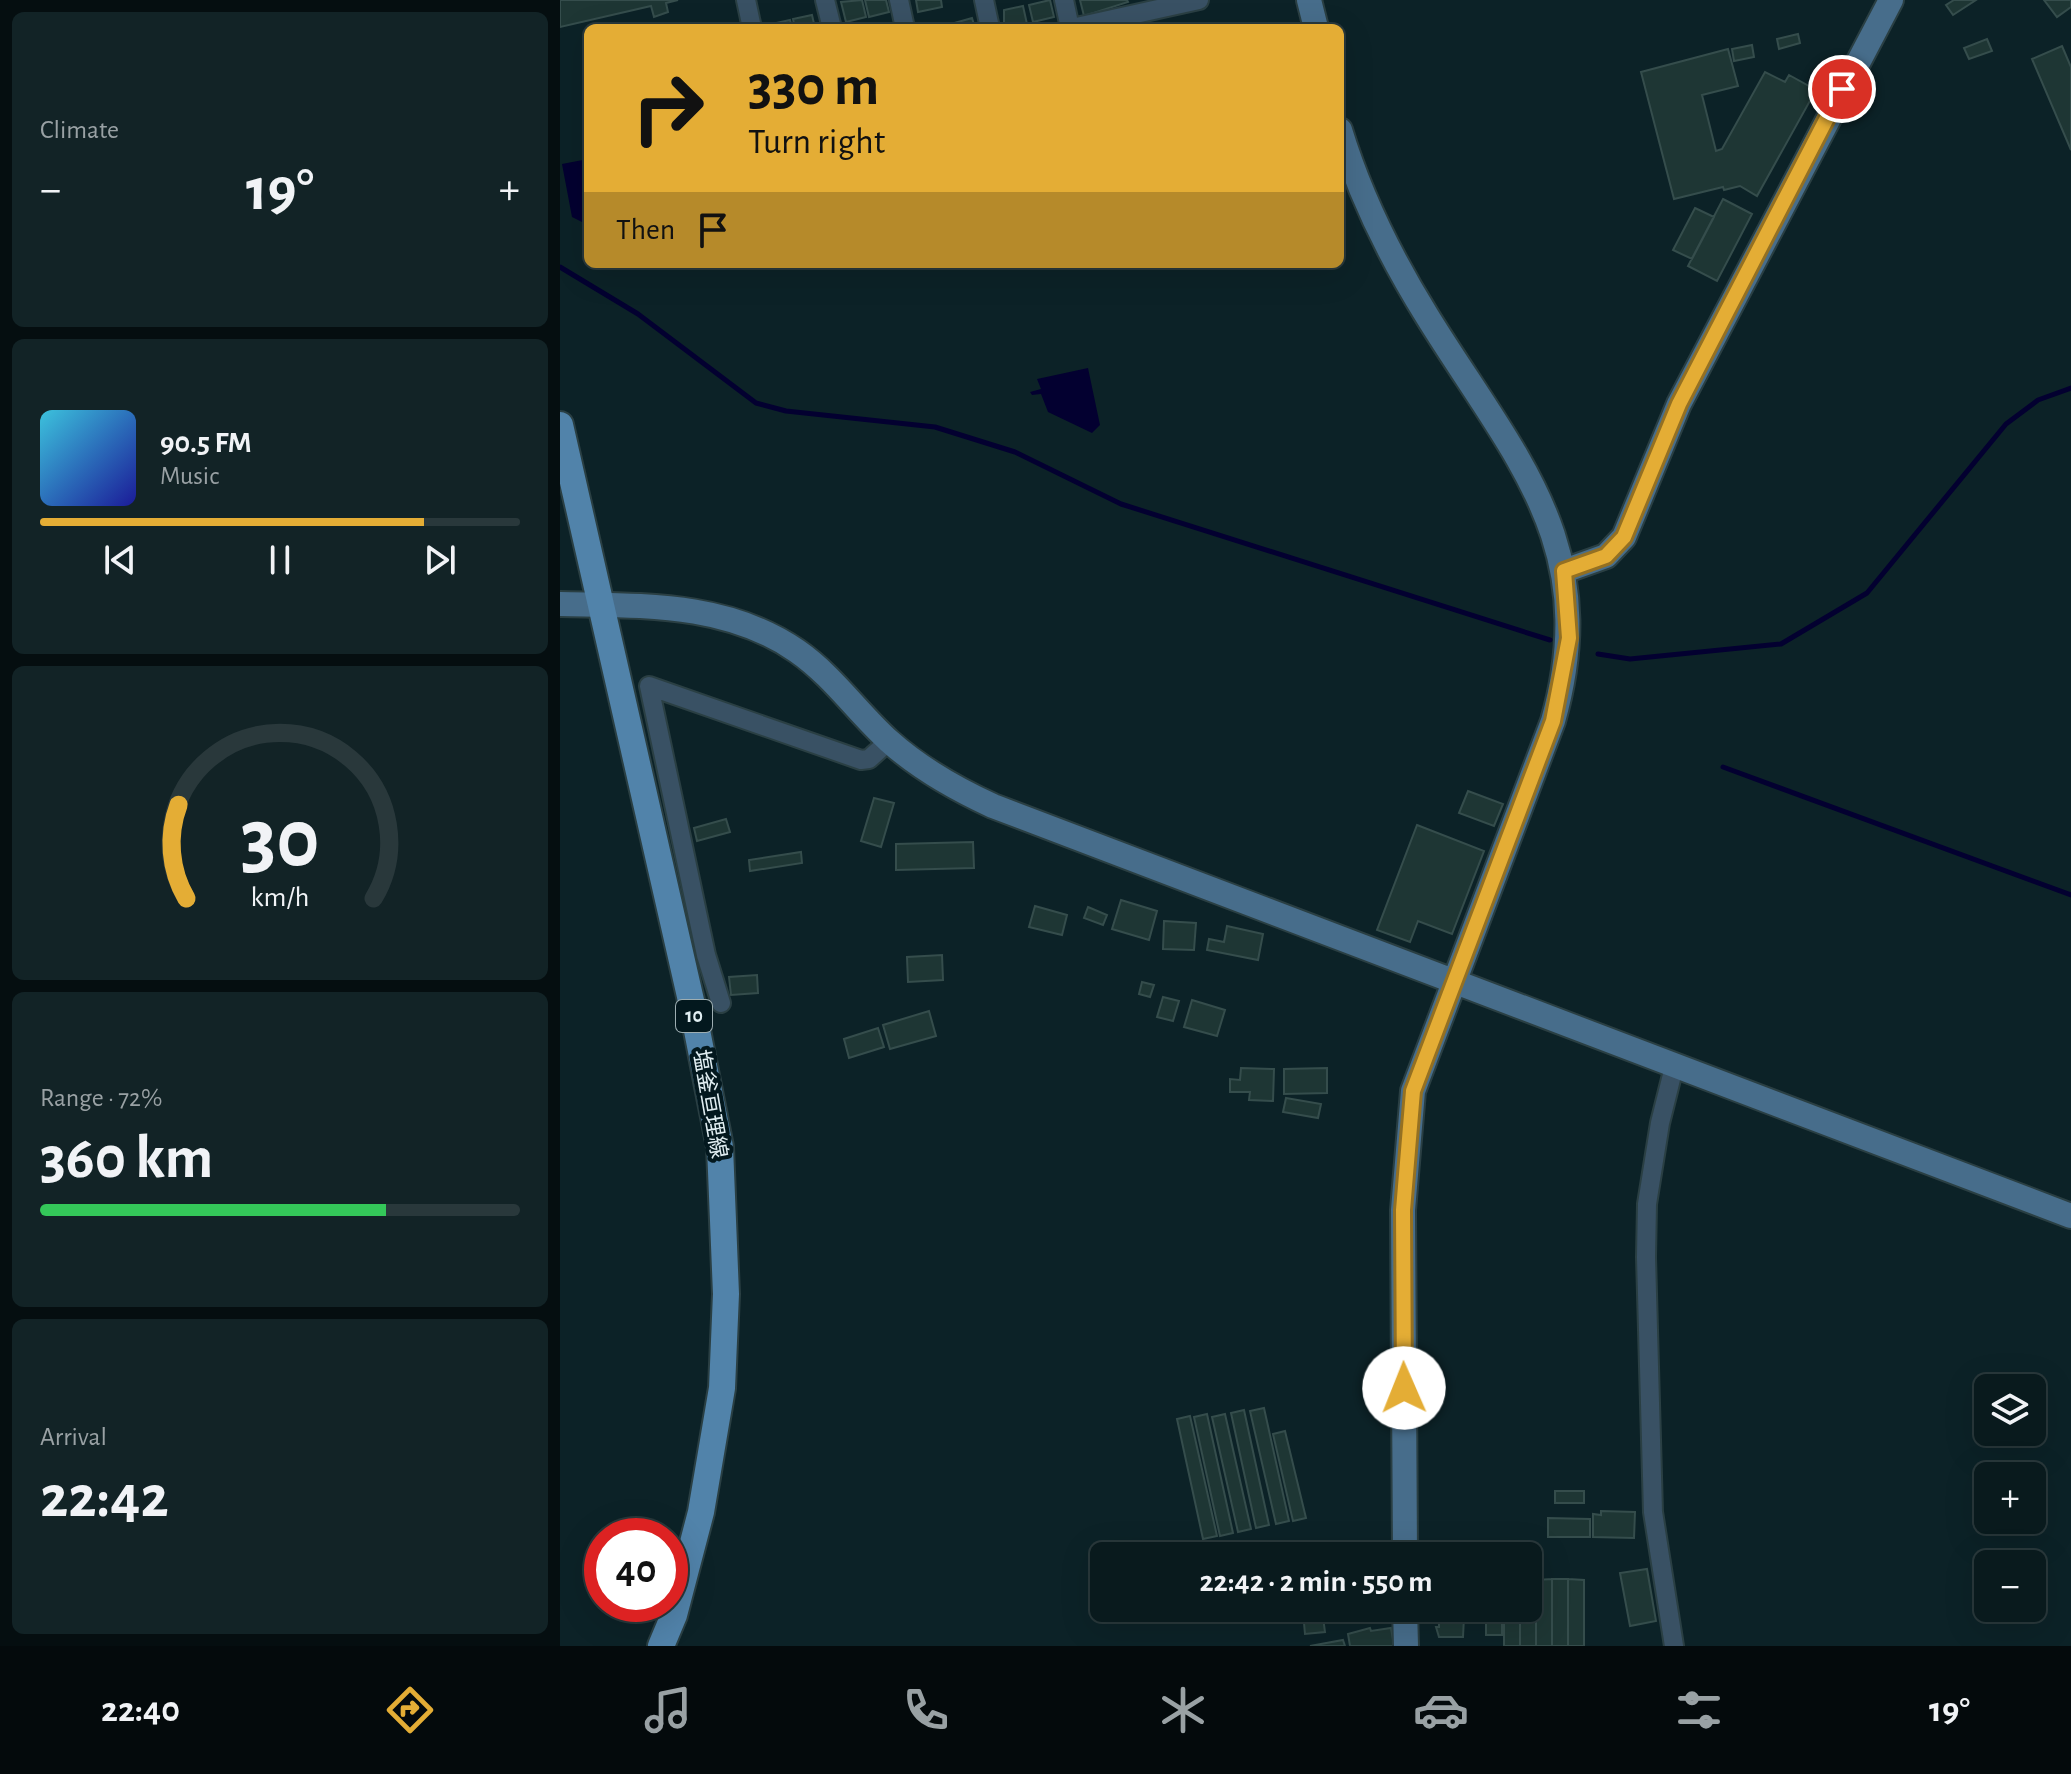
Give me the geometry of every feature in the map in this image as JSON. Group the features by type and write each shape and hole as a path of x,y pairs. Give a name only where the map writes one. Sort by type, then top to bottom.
{"main road":[{"name":"塩釜亘理線","path":"560,425 603,605 720,1147 726,1294 722,1388 701,1512 674,1615 661,1646"}],"street":[{"path":"746,0 751,24"},
{"path":"825,0 831,24"},
{"path":"899,0 904,24"},
{"path":"984,0 989,24"},
{"path":"1064,0 1070,24"},
{"path":"1089,24 1199,0"},
{"path":"1309,0 1315,24"},
{"path":"1564,571 1606,556 1624,537 1679,404 1855,63 1891,0"},
{"path":"1344,141 1360,187 1401,272 1542,503 1564,571 1569,638 1561,691 1413,1091 1403,1210 1405,1542"},
{"path":"560,604 715,614 756,629 797,651 825,675 889,741 928,770 993,806 2071,1216"},
{"path":"721,1003 706,955 649,686 861,760 869,759 889,741"},
{"path":"1674,1646 1653,1512 1646,1257 1647,1204 1660,1123 1675,1063"},
{"path":"1405,1622 1406,1646"}],"shaded area":[{"path":"584,160 584,223 572,217 562,164"},
{"path":"1088,368 1100,425 1092,433 1048,412 1041,394 1032,395 1030,392 1041,389 1037,379"}],"building":[{"path":"560,0 678,0 666,3 668,12 654,17 651,6 560,27"},
{"path":"862,0 866,17 846,22 841,2"},
{"path":"865,0 886,0 889,12 869,17"},
{"path":"916,0 941,0 942,7 918,12"},
{"path":"1050,0 1054,17 1033,22 1029,5"},
{"path":"1080,0 1127,0 1128,2 1084,16"},
{"path":"1954,0 1976,0 1953,15 1946,5"},
{"path":"2044,0 2071,0 2071,7 2057,17"},
{"path":"1023,6 1027,24 1004,24 1004,10"},
{"path":"812,15 814,24 794,24 793,19"},
{"path":"972,18 974,24 951,24"},
{"path":"1798,34 1800,43 1779,49 1777,39"},
{"path":"1987,39 1992,51 1969,59 1964,48"},
{"path":"1752,45 1754,57 1734,61 1732,49"},
{"path":"2062,46 2071,67 2071,150 2032,59"},
{"path":"1728,49 1738,86 1702,95 1716,151 1722,149 1765,72 1785,82 1789,75 1816,90 1757,196 1740,186 1674,199 1641,72"},
{"path":"1723,199 1752,214 1717,281 1688,266"},
{"path":"1695,208 1714,217 1692,259 1673,250"},
{"path":"1468,791 1503,804 1494,826 1459,813"},
{"path":"874,798 894,803 881,847 861,841"},
{"path":"726,819 730,832 697,841 694,828"},
{"path":"1417,825 1484,851 1452,934 1418,921 1410,942 1377,930"},
{"path":"973,842 974,868 896,870 896,844"},
{"path":"801,852 802,863 750,871 749,860"},
{"path":"1121,900 1157,911 1149,940 1112,929"},
{"path":"1035,906 1067,915 1062,935 1029,927"},
{"path":"1088,907 1107,915 1103,925 1084,918"},
{"path":"1164,921 1196,923 1194,950 1163,949"},
{"path":"1227,926 1263,934 1258,960 1207,950 1209,939 1224,942"},
{"path":"942,955 943,980 908,982 907,957"},
{"path":"757,975 758,993 731,995 729,977"},
{"path":"1142,982 1154,985 1150,997 1139,994"},
{"path":"1163,997 1179,1001 1173,1021 1157,1017"},
{"path":"1192,1000 1225,1010 1217,1036 1184,1027"},
{"path":"929,1011 936,1036 890,1049 883,1025"},
{"path":"878,1028 884,1047 849,1058 844,1039"},
{"path":"1241,1068 1274,1069 1273,1101 1249,1100 1250,1092 1230,1092 1230,1079 1240,1080"},
{"path":"1327,1068 1327,1093 1284,1094 1284,1069"},
{"path":"1286,1098 1321,1104 1318,1118 1283,1112"},
{"path":"1264,1408 1289,1521 1276,1524 1250,1411"},
{"path":"1244,1410 1269,1525 1256,1528 1231,1413"},
{"path":"1207,1414 1233,1533 1220,1536 1194,1417"},
{"path":"1225,1414 1251,1529 1238,1532 1212,1417"},
{"path":"1190,1416 1217,1536 1203,1539 1177,1419"},
{"path":"1285,1431 1306,1518 1293,1521 1273,1434"},
{"path":"1555,1491 1584,1491 1584,1503 1555,1503"},
{"path":"1601,1511 1635,1512 1634,1538 1593,1537 1593,1514 1601,1515"},
{"path":"1548,1518 1590,1519 1590,1537 1548,1537"},
{"path":"1647,1569 1656,1621 1630,1626 1620,1573"},
{"path":"1552,1579 1568,1579 1568,1646 1552,1646"},
{"path":"1552,1579 1552,1646 1536,1646 1536,1622 1542,1622 1542,1580"},
{"path":"1568,1579 1584,1580 1584,1646 1568,1646"},
{"path":"1304,1622 1324,1622 1325,1632 1305,1634"},
{"path":"1439,1622 1464,1622 1463,1637 1439,1637 1436,1627 1439,1627"},
{"path":"1486,1622 1502,1622 1502,1635 1486,1635"},
{"path":"1504,1622 1520,1622 1520,1646 1504,1646"},
{"path":"1520,1622 1536,1622 1536,1646 1520,1646"},
{"path":"1370,1628 1371,1631 1391,1628 1394,1646 1350,1646 1348,1634"},
{"path":"1343,1640 1345,1646 1310,1646"}],"waterway":[{"path":"560,267 638,314 756,403 786,411 935,427 1015,452 1121,504 1550,640"},
{"path":"1598,654 1630,659 1781,644 1867,593 2006,424 2038,400 2071,388"},
{"path":"1723,767 2071,895"}],"route":[{"path":"1404,1388 1403,1210 1413,1091 1553,721 1569,638 1564,571 1606,556 1624,537 1679,404 1842,89"}]}
